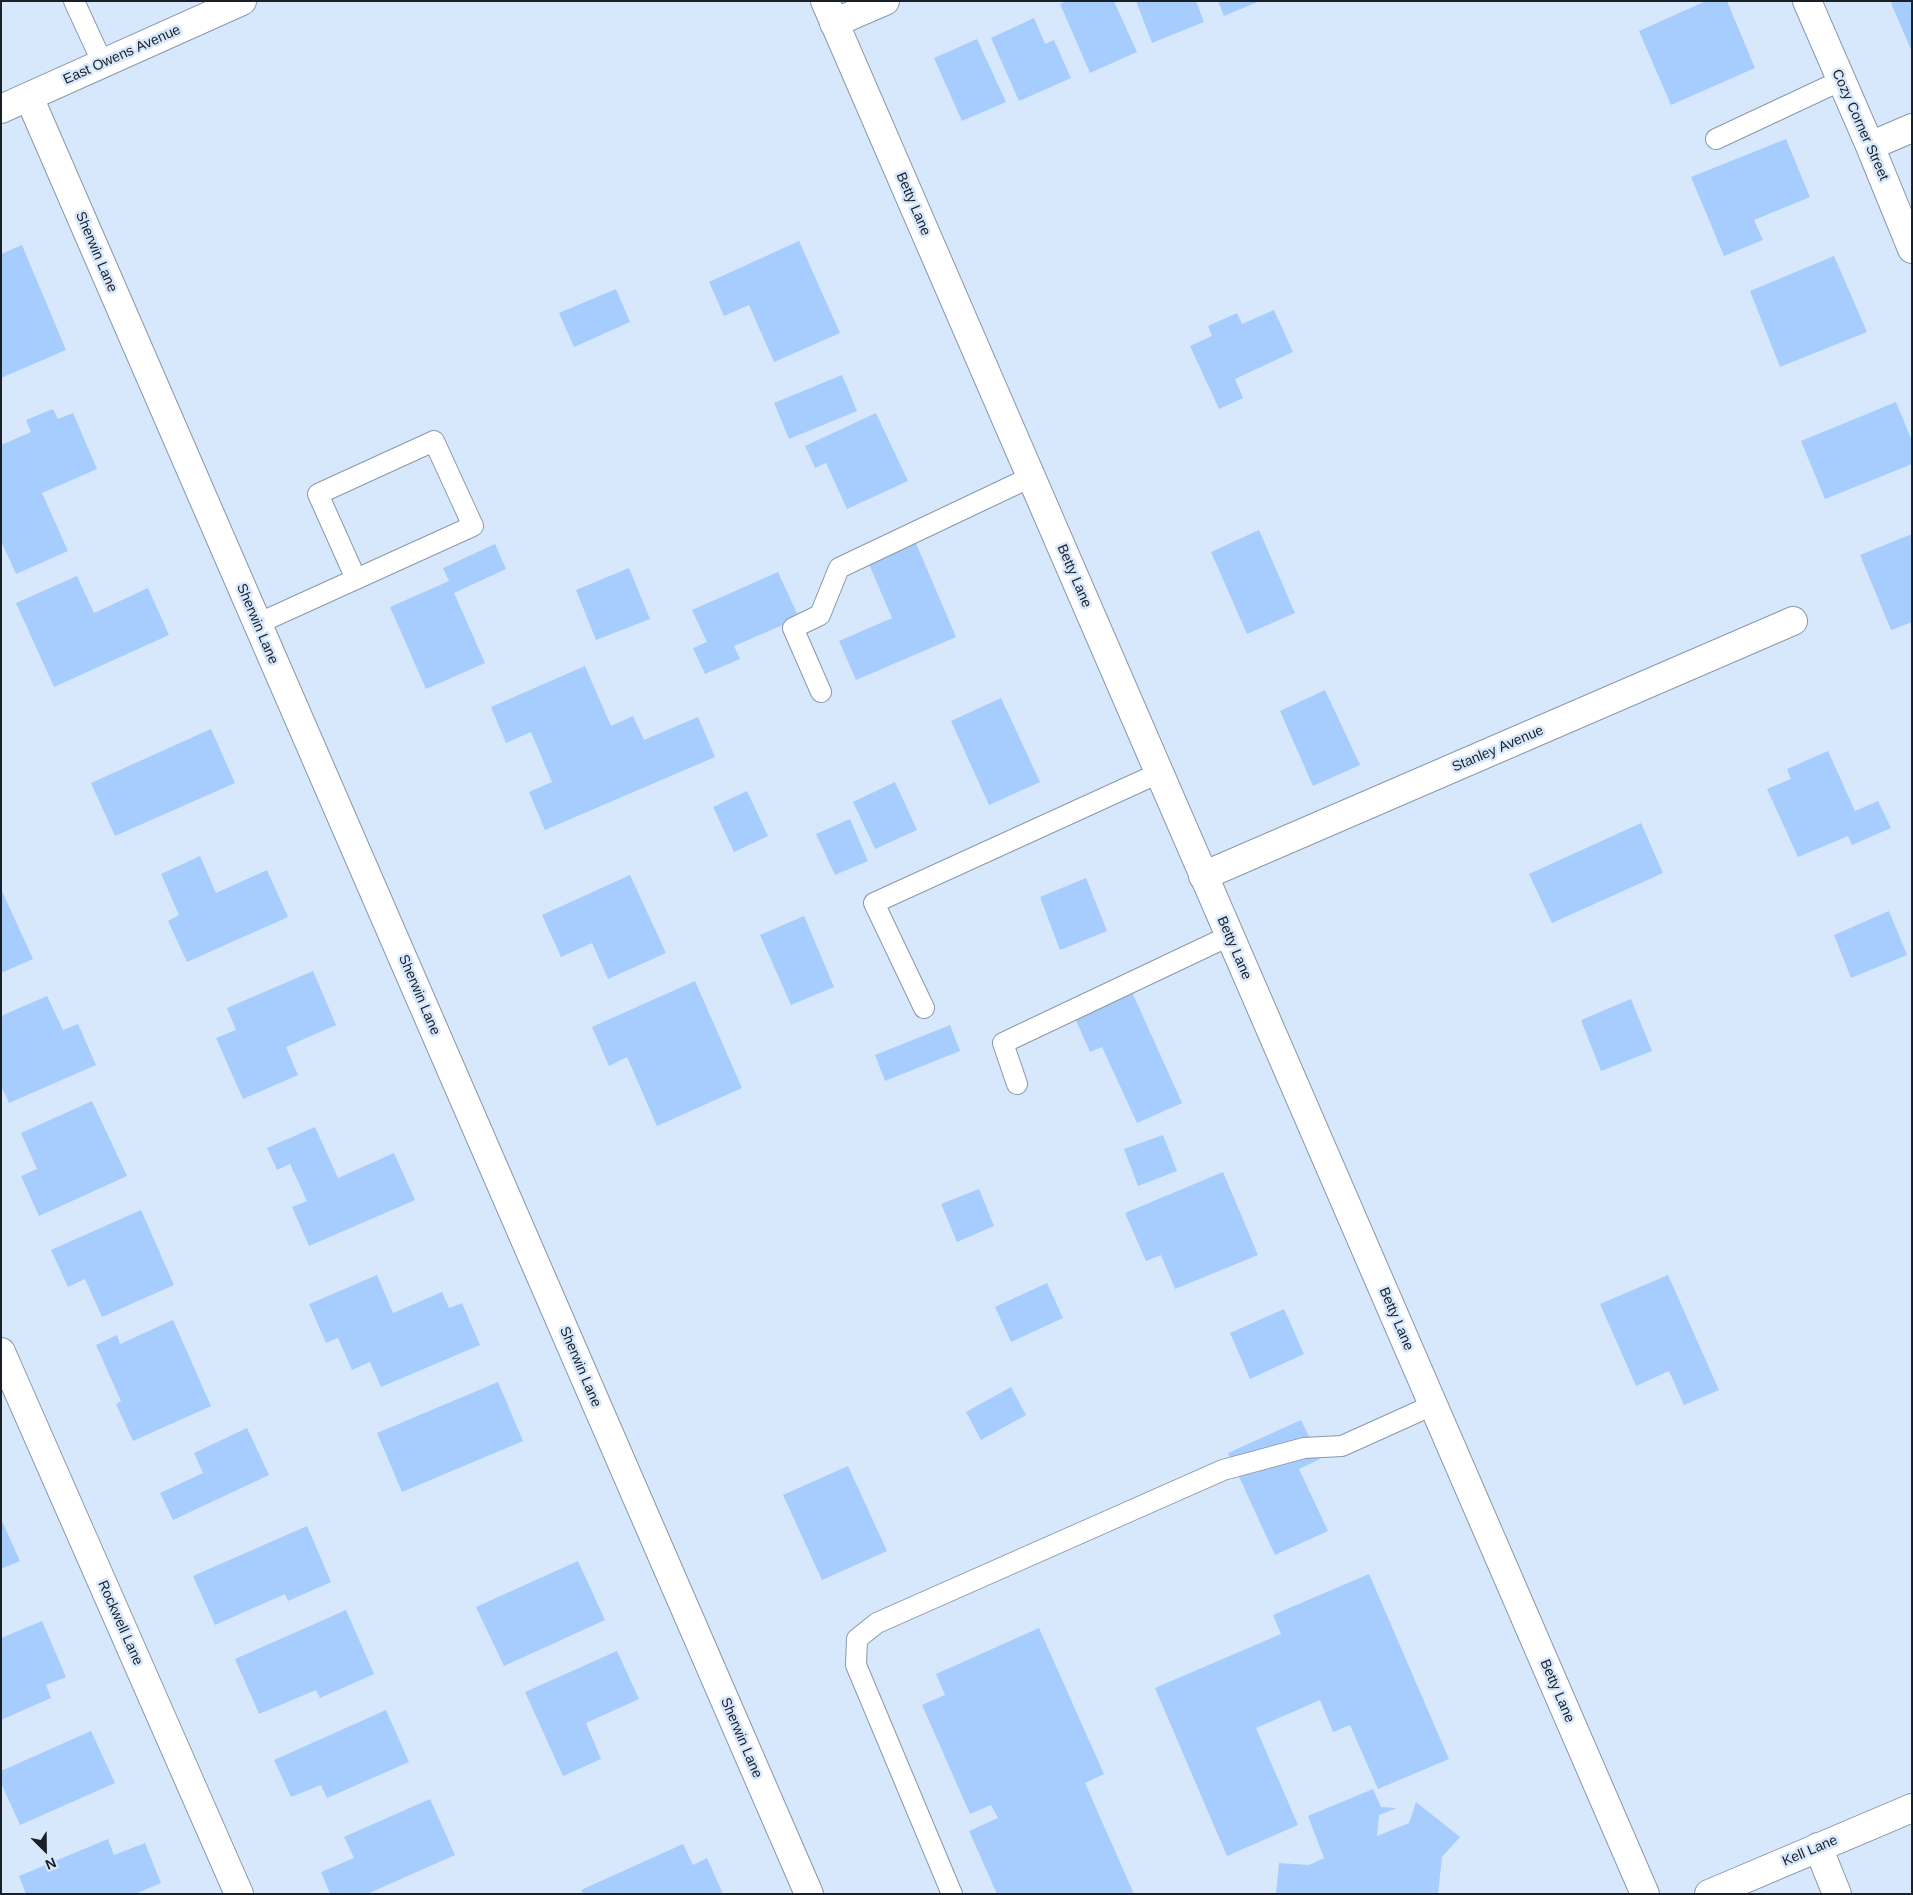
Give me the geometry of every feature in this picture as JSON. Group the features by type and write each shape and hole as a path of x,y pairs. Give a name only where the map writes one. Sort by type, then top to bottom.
{"street":[{"name":"East Owens Avenue","path":"1,109 242,1"},
{"path":"830,12 884,1"},
{"name":"Cozy Corner Street","path":"1807,1 1912,249"},
{"name":"Betty Lane","path":"830,12 1645,1894"},
{"name":"Sherwin Lane","path":"28,97 809,1894"},
{"path":"1870,146 1912,128"},
{"name":"Stanley Avenue","path":"1203,876 1792,621"},
{"name":"Rockwell Lane","path":"1,1352 238,1894"},
{"name":"Kell Lane","path":"1708,1894 1912,1808"},
{"path":"1818,1847 1837,1894"}],"lane":[{"path":"74,1 103,64"},
{"path":"1716,139 1840,81"},
{"path":"257,624 473,526 434,441 318,494 356,579"},
{"path":"821,692 793,628 820,615 839,568 1031,477"},
{"path":"924,1008 874,903 1159,773"},
{"path":"1017,1084 1003,1043 1229,936"},
{"path":"952,1894 856,1665 857,1639 877,1624 1223,1470 1304,1448 1342,1446 1433,1405"}],"building":[{"path":"1067,1 1114,1 1137,52 1090,73 1060,4"},
{"path":"1136,1 1196,1 1204,22 1152,43"},
{"path":"1218,1 1260,1 1224,16"},
{"path":"1706,1 1727,1 1755,68 1671,105 1639,31"},
{"path":"1895,1 1912,1 1912,52 1891,3"},
{"path":"1034,18 1045,44 1054,40 1071,78 1019,101 991,38"},
{"path":"977,39 1006,102 962,121 934,58"},
{"path":"1786,139 1810,197 1754,220 1763,240 1724,256 1691,177"},
{"path":"799,241 840,333 774,362 749,305 724,316 709,282"},
{"path":"22,245 66,350 1,378 1,254"},
{"path":"1834,256 1867,332 1780,367 1750,291"},
{"path":"616,289 630,322 574,347 559,313"},
{"path":"1274,310 1293,352 1235,379 1243,398 1219,409 1190,346 1212,336 1208,326 1237,313 1242,324"},
{"path":"842,375 857,411 789,439 774,403"},
{"path":"1896,402 1912,441 1912,464 1825,499 1801,441"},
{"path":"53,409 58,419 73,413 97,469 42,493 68,551 16,574 1,541 1,445 31,432 26,420"},
{"path":"876,413 908,481 847,509 826,463 815,468 805,446"},
{"path":"1259,530 1295,613 1247,634 1211,552"},
{"path":"1912,534 1912,622 1891,630 1860,555"},
{"path":"915,541 956,637 856,680 839,641 892,618 868,562"},
{"path":"495,544 506,569 454,593 485,663 426,689 390,607 449,581 443,568"},
{"path":"629,568 650,619 596,640 576,590"},
{"path":"778,572 799,618 734,646 740,659 705,674 693,648 707,642 692,610"},
{"path":"77,576 94,613 148,588 169,635 54,687 16,603"},
{"path":"585,666 611,726 633,716 644,740 698,717 715,757 545,830 529,792 552,782 531,732 506,743 491,707"},
{"path":"1325,690 1360,765 1313,786 1280,711"},
{"path":"1001,698 1040,782 989,805 951,721"},
{"path":"211,729 235,783 115,836 91,783"},
{"path":"1828,751 1855,811 1878,801 1891,828 1852,845 1848,836 1798,857 1767,789 1791,779 1787,769"},
{"path":"895,782 917,830 875,849 853,802"},
{"path":"747,791 768,836 734,852 713,807"},
{"path":"850,819 868,861 835,875 816,834"},
{"path":"1641,823 1663,873 1552,923 1529,874"},
{"path":"200,856 216,893 267,870 288,917 187,962 168,921 179,915 161,874"},
{"path":"630,875 666,953 608,979 592,943 561,957 542,915"},
{"path":"1086,878 1107,931 1060,950 1040,897"},
{"path":"1,889 33,959 1,973"},
{"path":"1889,911 1907,955 1851,978 1834,935"},
{"path":"804,916 834,987 791,1005 760,935"},
{"path":"313,971 336,1025 286,1047 298,1075 243,1099 216,1038 236,1030 227,1008"},
{"path":"695,981 742,1088 657,1126 627,1057 609,1066 592,1027"},
{"path":"1131,990 1182,1103 1137,1123 1102,1047 1090,1052 1074,1016"},
{"path":"47,996 63,1030 78,1024 96,1065 9,1103 1,1086 1,1016"},
{"path":"1631,999 1652,1051 1601,1071 1581,1020"},
{"path":"950,1025 960,1051 885,1081 875,1055"},
{"path":"92,1101 127,1176 39,1216 21,1176 37,1169 21,1133"},
{"path":"315,1127 338,1178 394,1153 415,1200 309,1246 292,1207 307,1201 290,1164 277,1170 267,1148"},
{"path":"1163,1135 1177,1171 1138,1186 1124,1149"},
{"path":"1223,1172 1258,1255 1175,1289 1161,1255 1146,1261 1125,1213"},
{"path":"979,1189 994,1226 957,1242 941,1204"},
{"path":"141,1210 174,1285 102,1317 85,1279 68,1287 51,1250"},
{"path":"377,1275 393,1313 442,1292 449,1308 462,1303 480,1345 381,1387 370,1362 352,1370 338,1338 326,1343 309,1304"},
{"path":"1668,1275 1719,1390 1684,1405 1669,1371 1636,1386 1600,1304"},
{"path":"1047,1283 1063,1318 1011,1342 995,1307"},
{"path":"1284,1309 1304,1354 1250,1379 1230,1333"},
{"path":"173,1320 211,1406 133,1441 116,1404 121,1401 96,1345 117,1335 120,1344"},
{"path":"498,1382 523,1441 402,1492 377,1433"},
{"path":"1011,1387 1026,1415 981,1440 966,1412"},
{"path":"1301,1420 1320,1459 1299,1469 1328,1531 1275,1555 1228,1453"},
{"path":"247,1428 269,1475 173,1520 160,1493 203,1473 194,1453"},
{"path":"848,1466 887,1551 822,1580 783,1495"},
{"path":"3,1523 20,1561 1,1569 1,1524"},
{"path":"307,1526 331,1582 288,1601 285,1594 215,1625 193,1576"},
{"path":"578,1561 605,1620 504,1666 476,1607"},
{"path":"1369,1574 1449,1759 1378,1789 1350,1725 1333,1732 1320,1700 1256,1728 1298,1825 1227,1856 1155,1688 1281,1634 1273,1615"},
{"path":"346,1610 374,1674 320,1698 316,1690 259,1714 235,1659"},
{"path":"42,1621 66,1677 46,1685 51,1698 1,1720 1,1638"},
{"path":"1039,1628 1104,1774 1085,1783 1134,1894 997,1894 969,1831 998,1818 991,1805 970,1814 922,1705 945,1695 936,1674"},
{"path":"617,1651 639,1699 586,1723 601,1759 563,1776 525,1692"},
{"path":"386,1710 409,1762 327,1798 321,1785 291,1797 274,1760"},
{"path":"91,1731 115,1783 20,1825 1,1783 1,1771"},
{"path":"1373,1789 1381,1807 1397,1808 1379,1815 1377,1836 1409,1823 1416,1802 1460,1837 1442,1857 1438,1894 1276,1894 1279,1863 1309,1865 1324,1858 1308,1816"},
{"path":"430,1799 455,1855 367,1894 330,1894 321,1872 354,1858 344,1837"},
{"path":"108,1839 114,1855 145,1843 161,1883 135,1894 26,1894 19,1876"},
{"path":"683,1844 693,1865 707,1858 723,1894 583,1894 581,1890"}]}
